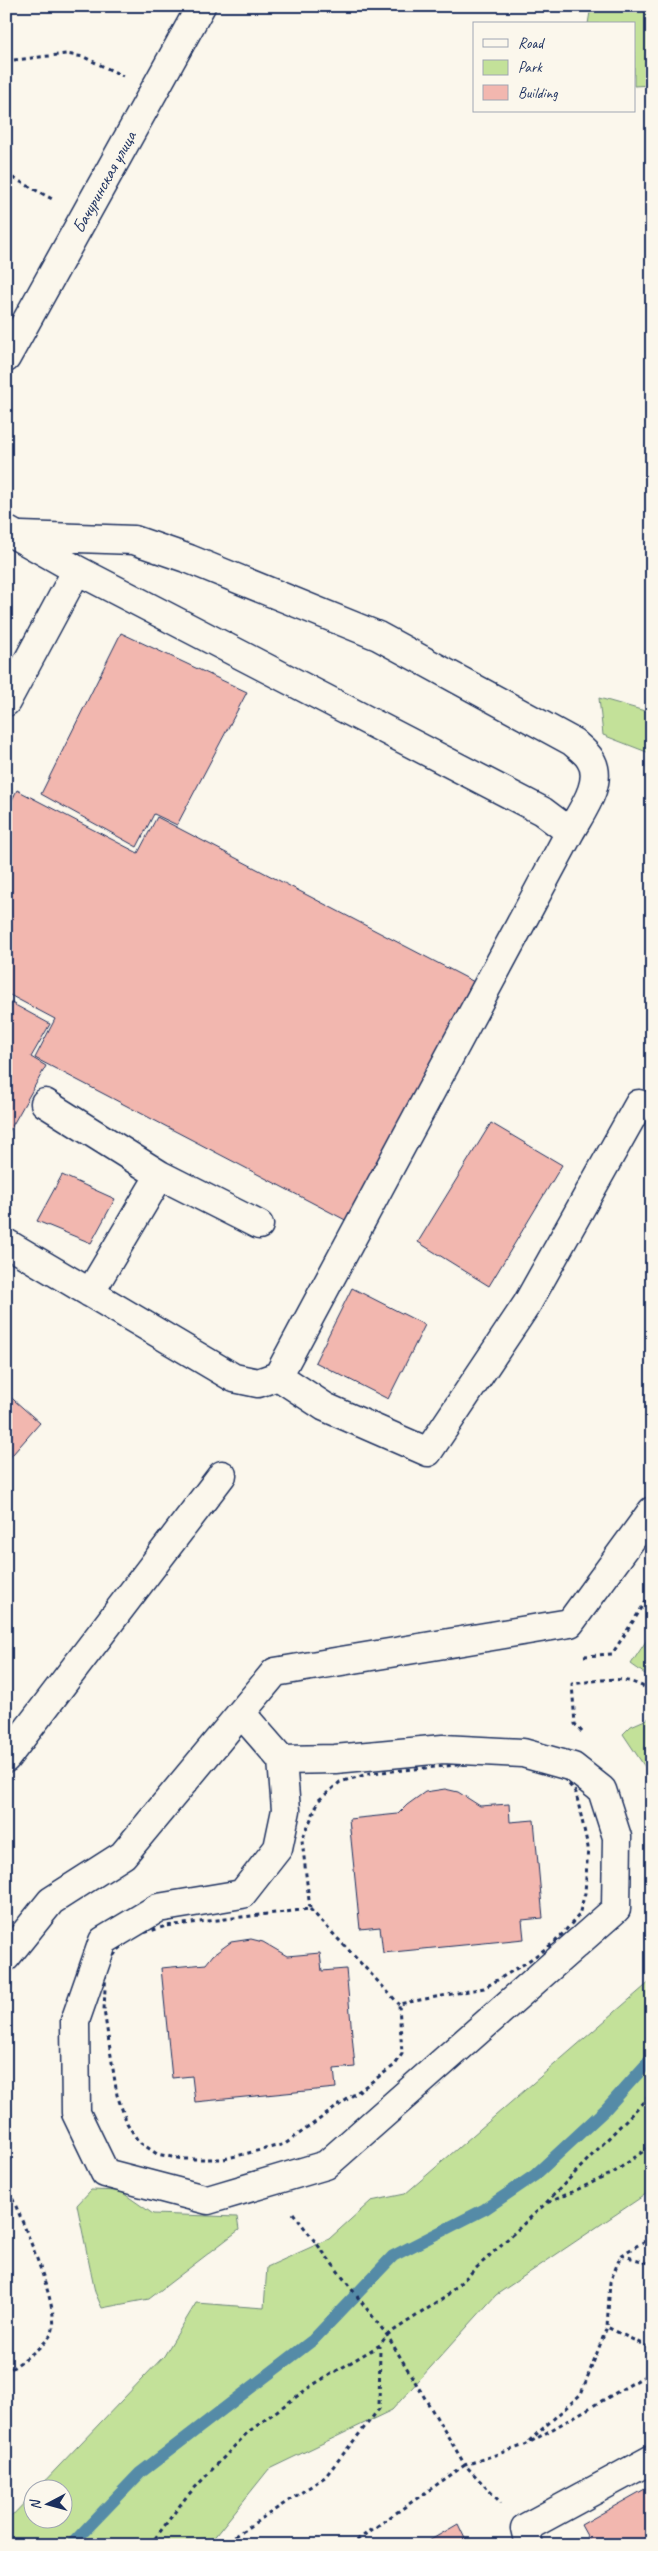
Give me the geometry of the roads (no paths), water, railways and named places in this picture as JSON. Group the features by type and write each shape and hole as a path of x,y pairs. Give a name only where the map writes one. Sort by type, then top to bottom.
{"street":[{"name":"Бачуринская улица","path":"6,358 201,6"},
{"path":"12,533 77,570 542,811 570,832"},
{"path":"6,1243 234,1378 258,1383 278,1376 589,798 596,775 590,759 572,742 378,636 189,559 134,540 12,533"},
{"path":"6,702 77,570"},
{"path":"45,1102 160,1175 259,1225"},
{"path":"278,1376 325,1407 428,1452 527,1304 639,1104"},
{"path":"90,1293 160,1175"},
{"path":"6,1758 222,1475"},
{"path":"6,1958 51,1901 122,1855 275,1672 570,1623 652,1511"},
{"path":"240,1714 282,1760 286,1810 278,1848 242,1894 158,1908 103,1941 75,2021 76,2113 105,2174 208,2200 326,2165 616,1909 617,1837 602,1790 573,1767 523,1753 443,1749 335,1759 282,1760"},
{"path":"527,2536 652,2459"}],"waterway":[{"path":"71,2545 140,2473 313,2340 393,2256 485,2209 535,2175 605,2110 652,2058"}]}
